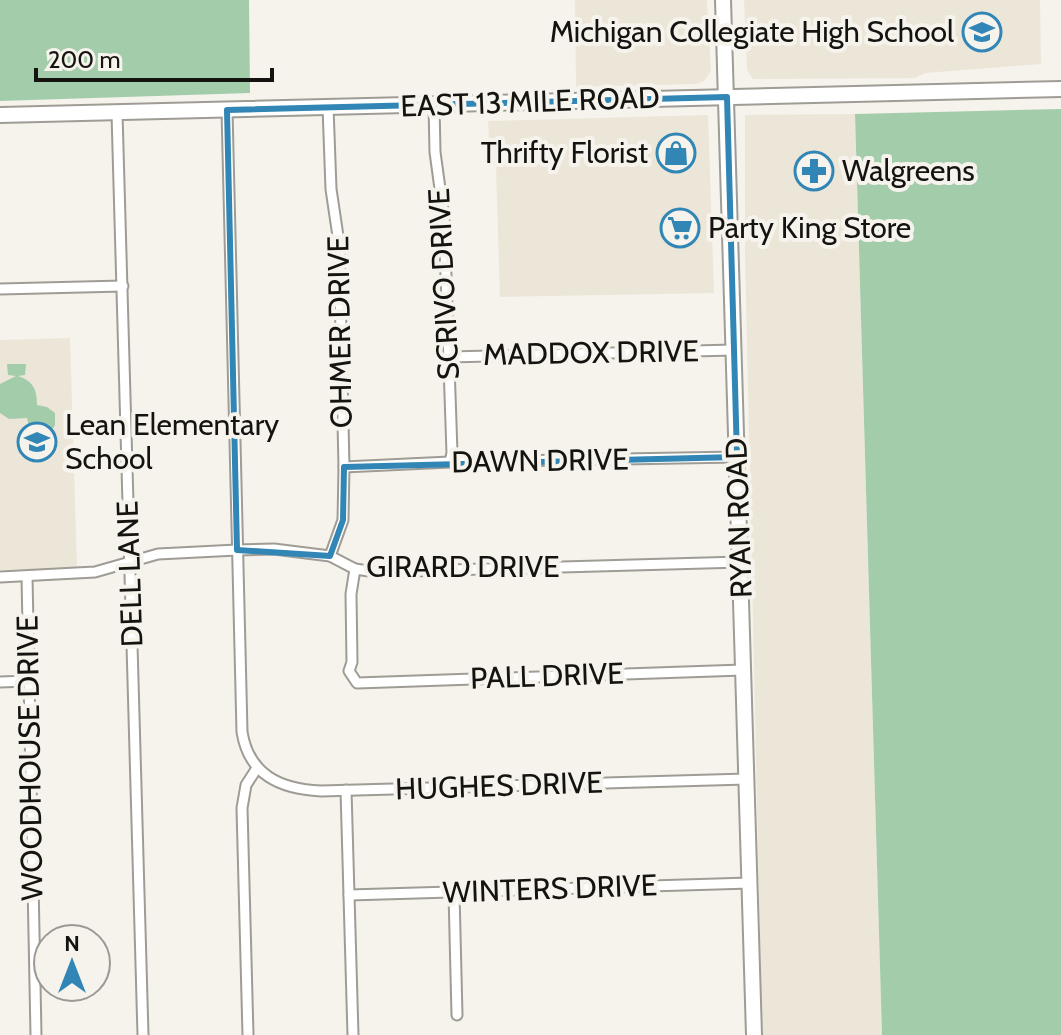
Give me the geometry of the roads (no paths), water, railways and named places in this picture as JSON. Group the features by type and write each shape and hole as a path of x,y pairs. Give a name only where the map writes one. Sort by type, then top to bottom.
{"main road":[{"name":"RYAN ROAD","path":"723,0 754,1035"},
{"name":"EAST 13 MILE ROAD","path":"0,115 1061,89"}],"street":[{"name":"SCRIVO DRIVE","path":"434,105 435,152 444,218 450,462"},
{"name":"OHMER DRIVE","path":"328,107 331,189 339,243 344,467 343,520 330,556"},
{"path":"227,110 242,732 249,756 257,768 246,785 242,808 248,1035"},
{"name":"DELL LANE","path":"117,113 143,1035"},
{"path":"0,289 123,286"},
{"name":"MADDOX DRIVE","path":"449,357 734,350"},
{"name":"DAWN DRIVE","path":"344,467 737,457"},
{"name":"GIRARD DRIVE","path":"0,577 95,572 158,554 237,550 295,551 330,556 355,569 376,572 741,562"},
{"name":"PALL DRIVE","path":"355,569 351,594 352,662 349,671 352,680 357,683 743,670"},
{"name":"WOODHOUSE DRIVE","path":"27,576 36,1035"},
{"path":"0,682 28,681"},
{"name":"HUGHES DRIVE","path":"257,768 285,786 301,790 747,779"},
{"path":"346,790 353,1035"},
{"name":"WINTERS DRIVE","path":"349,895 750,883"},
{"path":"454,893 457,1015"}],"place":[{"name":"Michigan Collegiate High School","path":"982,32"},
{"name":"Thrifty Florist","path":"676,153"},
{"name":"Walgreens","path":"814,171"},
{"name":"Party King Store","path":"680,228"},
{"name":"Lean Elementary School","path":"37,442"}]}
